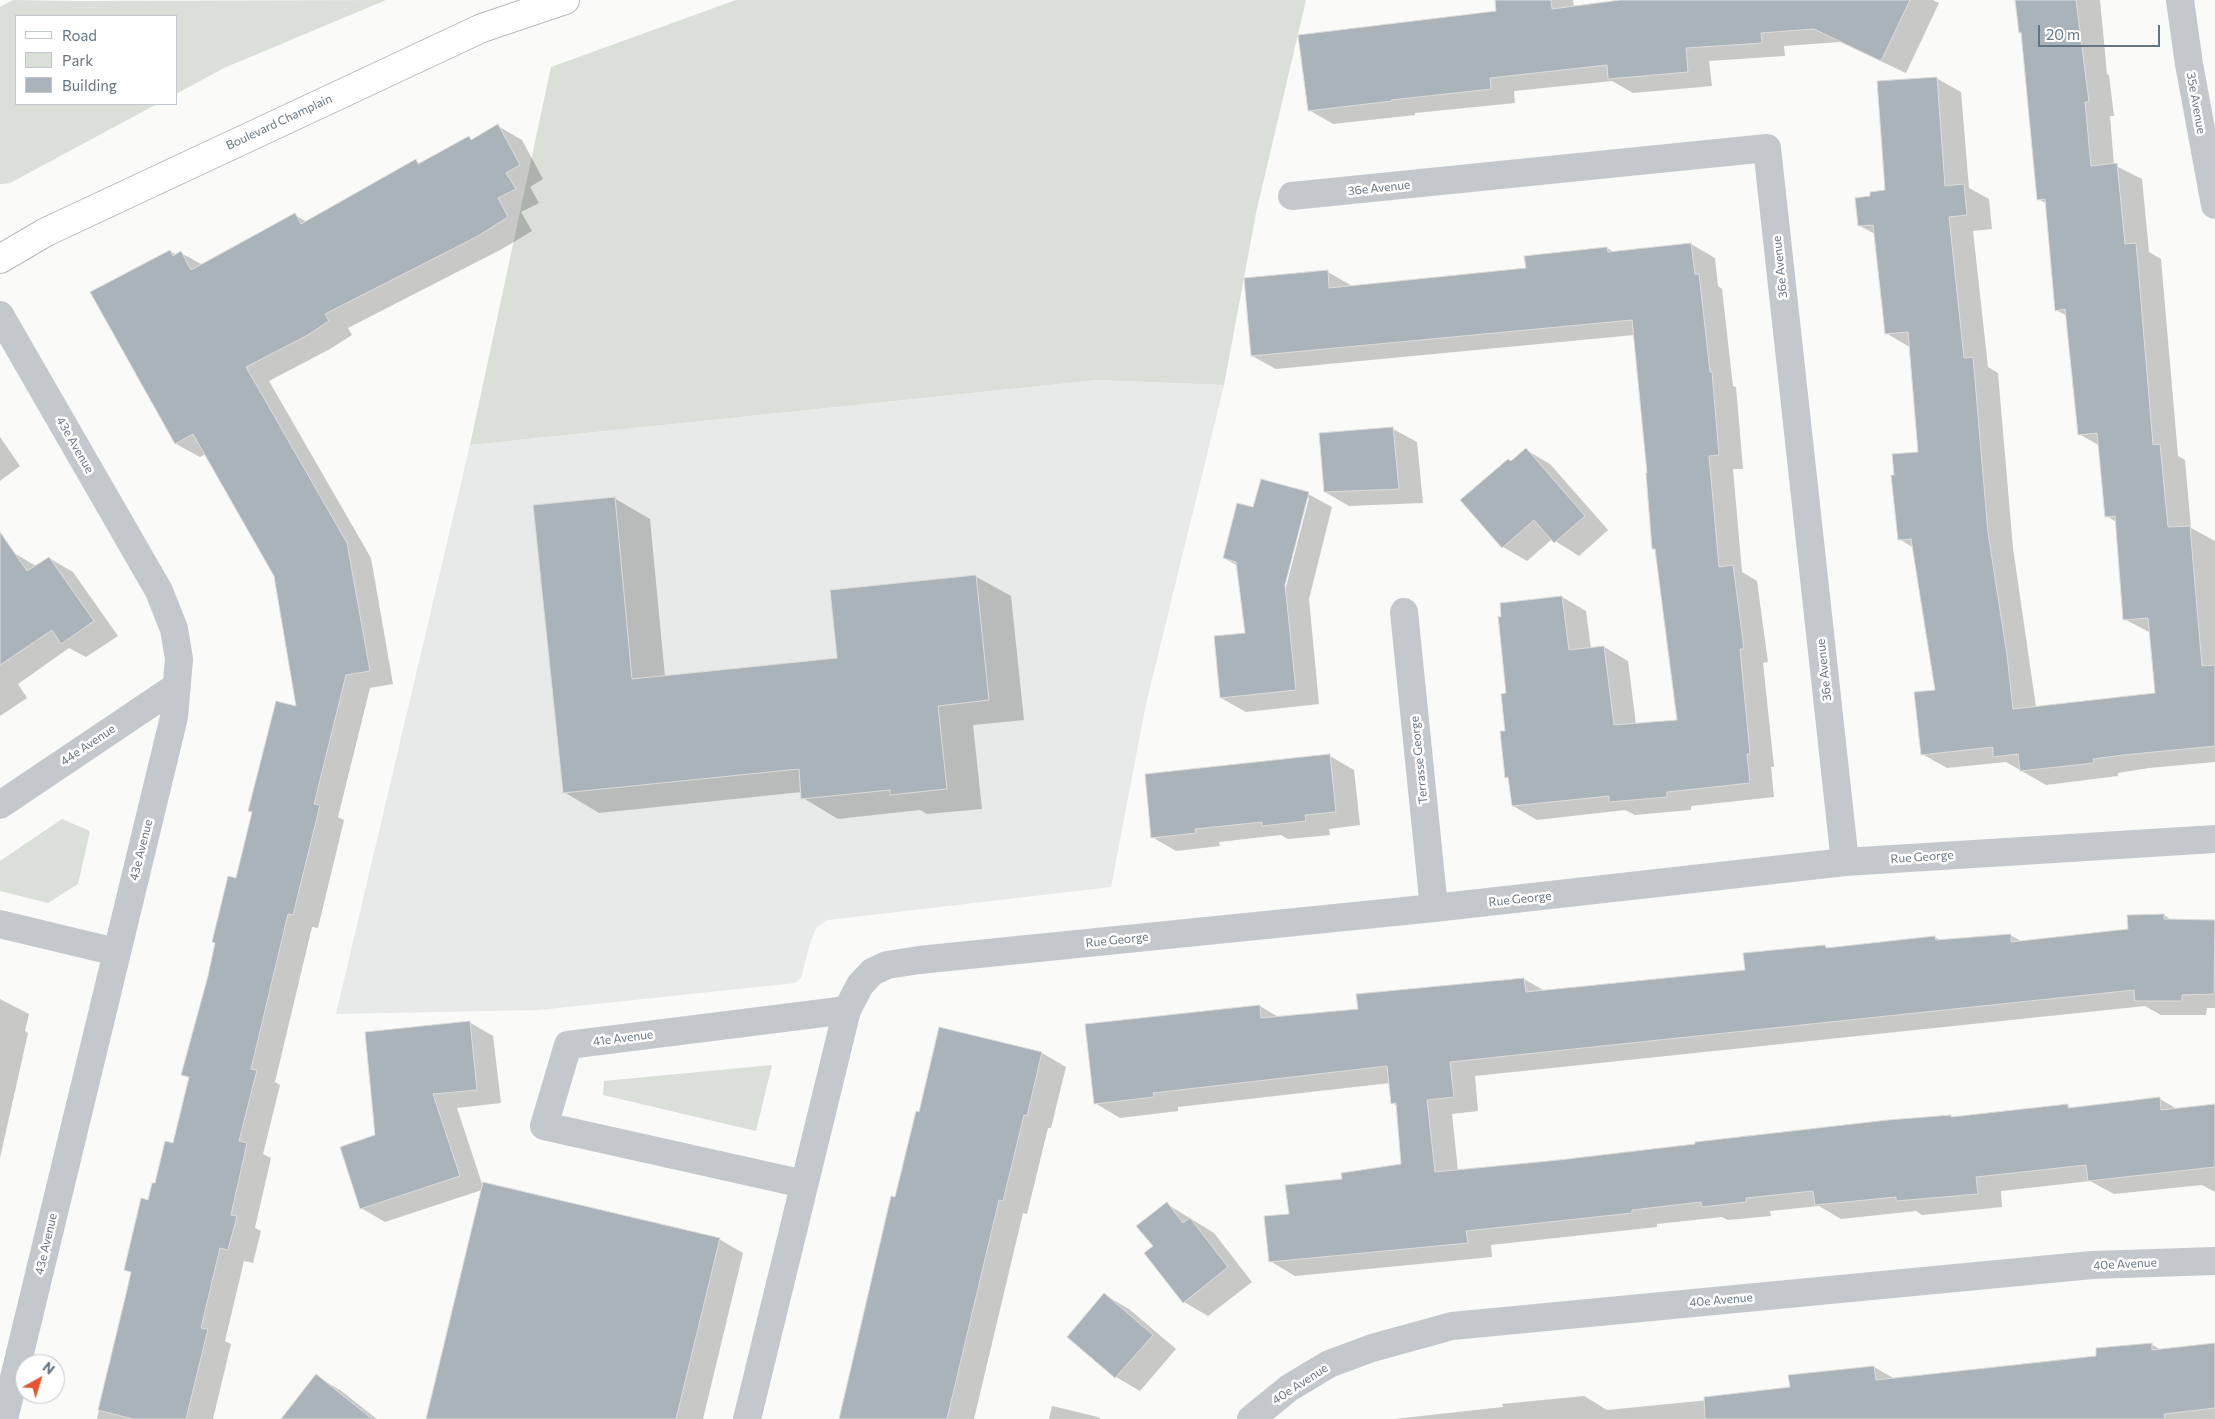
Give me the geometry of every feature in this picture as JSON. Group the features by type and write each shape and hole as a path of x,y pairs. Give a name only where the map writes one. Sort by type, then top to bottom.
{"main road":[{"path":"482,28 520,0"},
{"name":"Boulevard Champlain","path":"0,259 46,232 482,28 565,0"}],"street":[{"name":"35e Avenue","path":"2180,0 2189,64 2215,205"},
{"name":"36e Avenue","path":"1292,196 1767,148 1845,862"},
{"name":"43e Avenue","path":"0,316 159,590 174,629 179,659 174,717 4,1419"},
{"name":"Terrasse George","path":"1404,612 1434,908"},
{"name":"44e Avenue","path":"0,805 177,686"},
{"name":"Rue George","path":"847,1010 860,985 872,972 887,965 919,960 1434,908 1845,862 2215,839"},
{"path":"0,924 116,952"},
{"path":"747,1419 847,1010"},
{"name":"41e Avenue","path":"804,1184 544,1126 568,1045 847,1010"},
{"name":"40e Avenue","path":"1251,1419 1289,1388 1329,1364 1372,1348 1452,1326 2092,1265 2215,1261"}],"shaded area":[{"path":"1097,380 1224,385 1146,704 1111,887 828,920 817,927 811,940 801,978 795,983 539,1010 336,1014 470,445"}],"green space":[{"path":"13,0 386,0 224,68 178,93 178,15 15,15 15,105 155,105 10,183 0,184 0,7"},
{"path":"736,0 1306,0 1256,213 1224,385 1097,380 470,445 551,67"},
{"path":"62,819 90,831 78,884 48,903 0,891 0,861"},
{"path":"772,1065 756,1131 603,1095 604,1081"}],"building":[{"path":"1495,0 1551,0 1552,9 1620,0 1910,0 1881,61 1814,29 1761,33 1762,43 1686,48 1688,72 1608,79 1607,65 1490,78 1491,89 1308,111 1298,35 1496,11"},
{"path":"2015,0 2076,0 2089,102 2085,102 2091,166 2117,163 2125,244 2136,243 2153,445 2160,444 2168,527 2190,526 2202,666 2215,665 2215,746 2123,755 2093,759 2094,763 2020,771 2018,754 1993,757 1993,747 1921,755 1914,692 1935,690 1911,539 1898,540 1891,475 1894,475 1892,454 1918,452 1908,332 1885,334 1873,225 1858,226 1855,198 1870,196 1870,192 1885,190 1877,81 1937,77 1945,186 1964,184 1967,215 1949,217 1964,358 1973,357 1988,533 2007,655 2013,709 2155,693 2148,618 2123,620 2115,516 2105,517 2097,433 2078,435 2065,309 2055,311 2045,199 2037,200 2021,32 2019,33"},
{"path":"498,124 520,165 506,173 516,189 498,198 508,217 478,236 325,314 329,321 306,336 246,367 347,543 370,671 346,675 314,804 320,805 293,915 288,914 251,1069 257,1070 239,1141 247,1143 231,1215 237,1216 228,1250 220,1248 201,1328 208,1329 186,1419 133,1419 98,1410 131,1272 124,1270 141,1198 148,1200 152,1183 155,1183 165,1141 173,1143 189,1077 181,1075 208,976 215,943 212,942 228,876 236,878 252,812 248,811 276,701 296,706 274,576 193,434 175,444 90,292 170,250 173,256 181,251 191,270 295,213 301,224 416,159 418,164 469,136 471,140"},
{"path":"1691,243 1695,274 1699,274 1710,372 1712,372 1719,455 1709,456 1719,567 1733,565 1744,649 1740,649 1750,754 1747,754 1750,783 1667,792 1667,797 1609,802 1609,796 1512,806 1508,777 1505,778 1500,731 1505,731 1501,694 1506,693 1498,616 1501,617 1500,603 1562,596 1569,650 1604,646 1614,725 1677,720 1655,549 1652,549 1647,473 1632,320 1251,356 1244,278 1328,270 1329,288 1526,268 1524,256 1607,247 1608,252"},
{"path":"1393,427 1399,489 1324,492 1319,433"},
{"path":"1526,448 1585,516 1554,543 1534,520 1502,548 1460,500 1508,459 1511,461"},
{"path":"1261,479 1309,492 1285,585 1296,690 1220,698 1214,636 1245,633 1236,562 1223,558 1237,503 1253,507"},
{"path":"615,497 632,679 837,658 830,590 976,575 989,700 938,706 947,789 890,795 890,790 801,799 799,769 563,793 533,505"},
{"path":"0,532 27,571 49,557 94,621 61,644 52,630 0,665"},
{"path":"1330,754 1336,812 1305,815 1306,821 1262,826 1262,822 1195,829 1196,833 1151,838 1145,774"},
{"path":"2164,914 2164,919 2215,920 2214,994 2182,995 2182,1001 2135,1001 2134,990 1450,1062 1454,1097 1427,1100 1435,1172 1559,1160 1888,1120 1951,1115 1951,1117 2068,1104 2068,1108 2160,1097 2161,1110 2215,1104 2215,1167 2088,1181 2086,1165 1976,1177 1978,1194 1896,1201 1896,1197 1815,1205 1813,1191 1746,1198 1746,1202 1702,1207 1701,1202 1632,1210 1632,1213 1466,1231 1468,1243 1269,1262 1264,1216 1289,1214 1285,1185 1342,1179 1341,1173 1401,1164 1396,1103 1391,1104 1387,1066 1153,1093 1154,1097 1094,1104 1085,1024 1260,1005 1261,1018 1358,1009 1356,994 1524,978 1526,992 1745,970 1743,953 1825,945 1826,948 1935,936 1936,940 2011,934 2011,942 2128,929 2127,915"},
{"path":"470,1021 477,1090 433,1094 460,1176 360,1209 340,1147 375,1135 365,1032"},
{"path":"939,1027 1042,1052 1027,1116 1024,1115 1003,1201 999,1200 947,1419 839,1419 891,1196 895,1197 916,1111 919,1112"},
{"path":"483,1182 720,1238 676,1419 426,1419"},
{"path":"1167,1202 1183,1223 1190,1218 1228,1267 1183,1303 1144,1253 1153,1246 1136,1226"},
{"path":"1104,1293 1153,1335 1115,1378 1067,1337"},
{"path":"2152,1343 2152,1350 2215,1343 2215,1408 2164,1414 2165,1419 1705,1419 1704,1397 1790,1387 1788,1375 1874,1366 1876,1380 2096,1356 2096,1348"},
{"path":"316,1374 372,1419 281,1419"}]}
